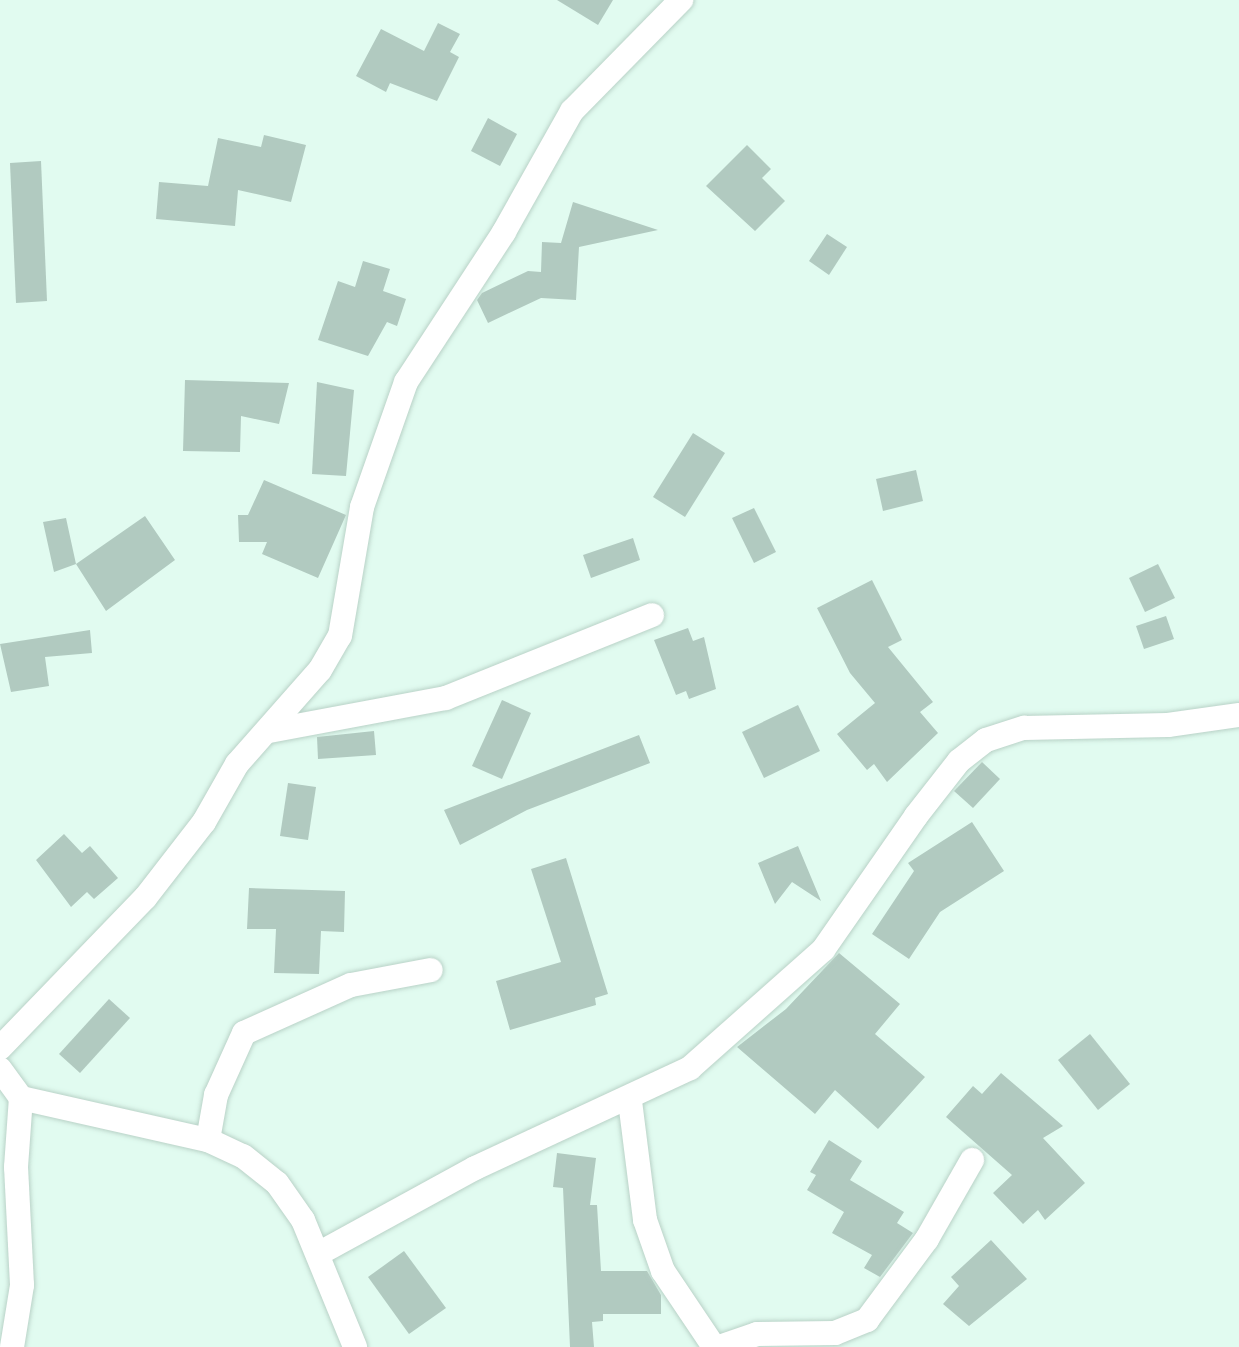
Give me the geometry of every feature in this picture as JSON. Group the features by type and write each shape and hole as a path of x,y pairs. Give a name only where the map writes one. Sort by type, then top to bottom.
{"street":[{"path":"0,1048 145,898 204,822 237,764 269,732 340,636 362,507 406,382 504,232 572,111 681,0"},
{"path":"269,732 446,698 652,615"},
{"path":"317,1254 475,1168 630,1101 690,1068 823,950 916,816 959,761 986,740 1024,728 1168,725 1239,715"},
{"path":"208,1140 216,1095 244,1033 351,985 431,970"},
{"path":"0,1069 21,1098 16,1167 22,1285 12,1347"},
{"path":"21,1098 208,1140 243,1156 277,1183 317,1254 355,1347"},
{"path":"630,1101 645,1220 663,1271 714,1347"},
{"path":"719,1347 757,1334 835,1333 867,1320 927,1239 972,1160"}],"building":[{"path":"557,0 613,0 598,25"},
{"path":"438,23 460,34 450,52 459,57 437,101 390,83 386,92 356,76 381,29 424,51"},
{"path":"488,118 517,134 500,166 471,151"},
{"path":"264,135 306,145 291,202 238,190 235,226 156,219 159,182 208,186 218,138 261,147"},
{"path":"747,145 771,169 762,178 785,201 755,231 706,186"},
{"path":"41,161 47,301 16,303 10,163"},
{"path":"573,202 658,230 579,247 576,300 541,298 488,323 477,300 482,293 528,271 541,272 542,242 561,243"},
{"path":"827,234 847,247 829,275 809,261"},
{"path":"363,261 390,269 383,291 406,299 397,326 387,322 368,356 318,340 338,281 355,287"},
{"path":"185,380 289,383 279,424 241,416 240,452 183,451"},
{"path":"317,382 354,390 346,476 312,474"},
{"path":"693,433 725,453 685,517 653,497"},
{"path":"916,470 923,501 883,511 876,479"},
{"path":"264,480 346,515 318,578 262,554 267,542 239,542 238,515 248,515"},
{"path":"754,508 776,552 754,563 732,518"},
{"path":"145,516 175,560 106,611 76,564"},
{"path":"66,518 76,564 54,572 43,522"},
{"path":"633,538 640,560 591,578 583,555"},
{"path":"1158,564 1175,598 1145,612 1129,578"},
{"path":"872,580 902,640 888,647 933,702 920,712 938,733 887,782 874,764 867,770 837,734 875,703 850,673 817,608"},
{"path":"1166,616 1174,639 1144,649 1136,626"},
{"path":"688,628 693,641 704,637 716,689 689,699 686,691 676,695 654,640"},
{"path":"90,630 92,653 45,657 49,686 11,692 0,644"},
{"path":"502,700 531,713 502,779 472,766"},
{"path":"798,705 820,751 764,778 742,732"},
{"path":"374,731 376,755 318,759 317,737"},
{"path":"639,735 650,763 527,810 460,845 444,810"},
{"path":"982,762 1000,779 973,808 954,791"},
{"path":"288,783 316,787 308,840 280,836"},
{"path":"972,822 1004,871 940,912 909,959 872,934 914,871 908,863"},
{"path":"64,834 82,853 90,846 118,878 94,899 87,892 71,907 36,860"},
{"path":"798,846 821,901 792,882 775,904 758,863"},
{"path":"566,858 608,994 595,998 596,1005 510,1030 496,981 561,962 531,869"},
{"path":"249,888 345,891 344,932 321,931 319,974 274,973 276,929 247,929"},
{"path":"839,953 900,1004 875,1034 925,1077 878,1129 835,1090 815,1114 737,1047 786,1009"},
{"path":"109,999 130,1018 80,1073 59,1054"},
{"path":"1090,1034 1130,1084 1098,1110 1058,1060"},
{"path":"1001,1073 1063,1126 1043,1138 1085,1183 1045,1220 1038,1210 1023,1224 993,1193 1012,1175 946,1117 973,1086 982,1094"},
{"path":"829,1140 862,1161 850,1180 904,1212 897,1223 913,1233 880,1277 864,1268 872,1255 832,1233 844,1212 807,1190 816,1175 810,1172"},
{"path":"557,1153 596,1158 590,1205 597,1205 601,1271 647,1271 661,1295 661,1314 603,1314 603,1321 592,1322 594,1347 570,1347 563,1188 553,1187"},
{"path":"991,1240 1027,1279 969,1326 943,1304 959,1286 951,1277"},
{"path":"404,1251 446,1308 409,1334 368,1277"}]}
